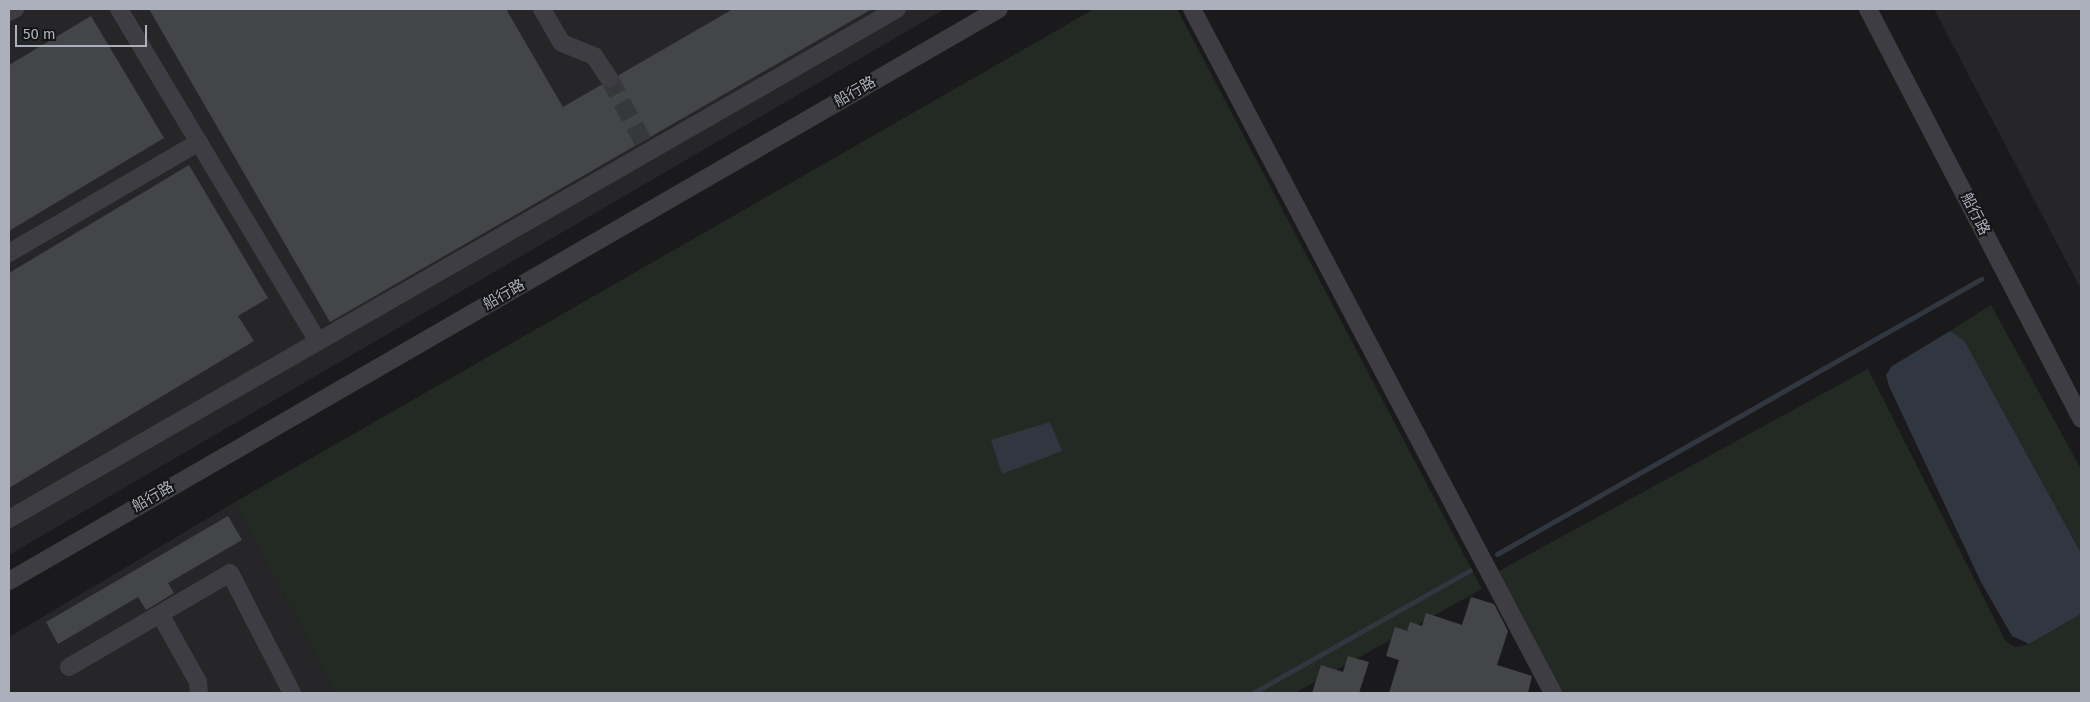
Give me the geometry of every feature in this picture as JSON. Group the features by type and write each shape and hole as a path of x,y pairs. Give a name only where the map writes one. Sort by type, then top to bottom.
{"street":[{"path":"9,12 15,9"},
{"path":"119,9 318,341"},
{"path":"542,9 562,43 594,56 609,78"},
{"path":"9,519 647,148 897,9"},
{"name":"船行路","path":"9,581 999,9"},
{"path":"1192,9 1553,693"},
{"name":"船行路","path":"1868,9 2081,419"},
{"path":"9,253 199,142"},
{"path":"69,667 230,574 292,693"},
{"path":"160,614 198,682 200,693"}],"shaded area":[{"path":"9,9 945,9 9,555"},
{"path":"1094,9 1177,9 1482,589 1295,693 335,693 235,502"},
{"path":"1934,9 2081,9 2081,289"},
{"path":"1991,305 2081,469 2081,553 1964,340 1950,331"},
{"path":"1950,331 1964,340 2081,553 2081,614 2029,644 2012,636 1981,582 1889,386 1886,375 1892,366"},
{"path":"1868,369 2005,640 2015,647 2029,644 2081,614 2081,693 1560,693 1497,572"},
{"path":"1050,422 1062,451 1002,474 991,440"},
{"path":"235,502 335,693 9,693 9,637"}],"building":[{"path":"149,9 506,9 563,107 601,85 615,87 619,75 733,9 872,9 330,322"},
{"path":"91,16 164,138 9,231 9,65"},
{"path":"189,165 268,298 238,316 254,341 9,488 9,273"},
{"path":"228,516 242,540 168,583 174,593 146,610 138,597 58,644 46,622"},
{"path":"1471,597 1494,604 1508,631 1497,665 1532,676 1528,693 1389,693 1399,660 1386,656 1395,627 1407,631 1410,622 1422,626 1426,613 1462,625"},
{"path":"1348,656 1369,662 1359,693 1312,693 1321,665 1343,672"}],"waterway":[{"path":"1497,554 1981,279"},
{"path":"1253,693 1470,570"}],"tunnel":[{"path":"609,78 645,145"}]}
